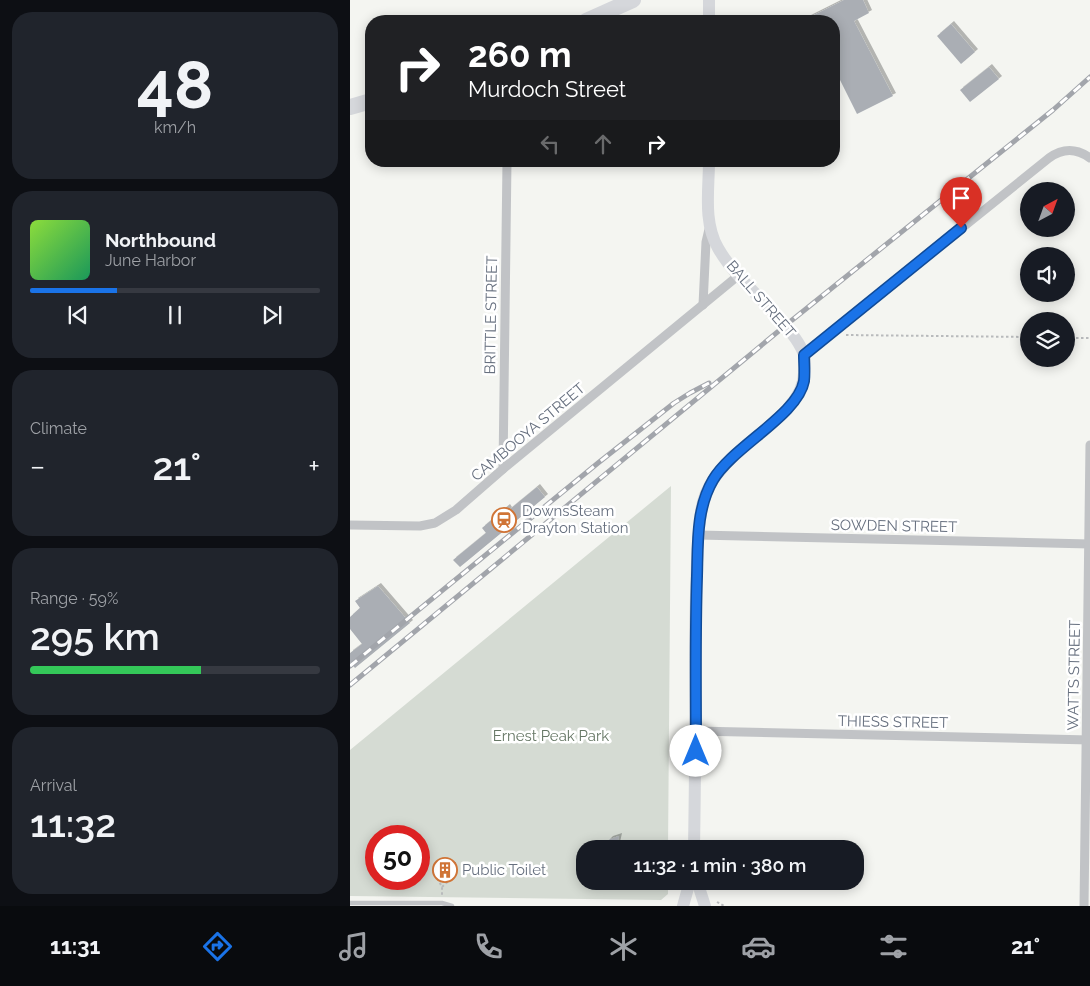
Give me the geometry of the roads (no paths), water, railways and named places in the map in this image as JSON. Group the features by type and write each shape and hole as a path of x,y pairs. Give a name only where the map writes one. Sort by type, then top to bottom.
{"highway":[{"path":"599,15 633,0"},
{"path":"350,107 365,103"}],"main road":[{"path":"709,0 709,15"},
{"name":"BALL STREET","path":"694,840 695,615 698,535 703,501 718,471 736,453 785,412 804,383 804,355 798,342 786,325 717,247 710,225 709,167"},
{"path":"683,906 687,890"},
{"path":"700,890 705,906"}],"street":[{"path":"804,355 1057,152 1076,151 1090,158"},
{"name":"BRITTLE STREET","path":"503,469 507,167"},
{"path":"703,305 706,242 710,225"},
{"name":"CAMBOOYA STREET","path":"350,525 409,527 435,523 456,510 503,469 740,275"},
{"name":"WATTS STREET","path":"1084,906 1088,740 1090,444"},
{"name":"SOWDEN STREET","path":"698,535 1090,544"},
{"name":"THIESS STREET","path":"696,731 1088,740"}],"lane":[{"path":"350,903 442,903 452,906"}],"railway":[{"path":"350,685 786,325 1053,110 1090,77"},
{"path":"350,666 674,403 709,383"}],"place":[{"name":"DownsSteam Drayton Station","path":"504,520"},
{"name":"Public Toilet","path":"445,870"}],"park label":[{"name":"Ernest Peak Park","path":"551,736"}]}
